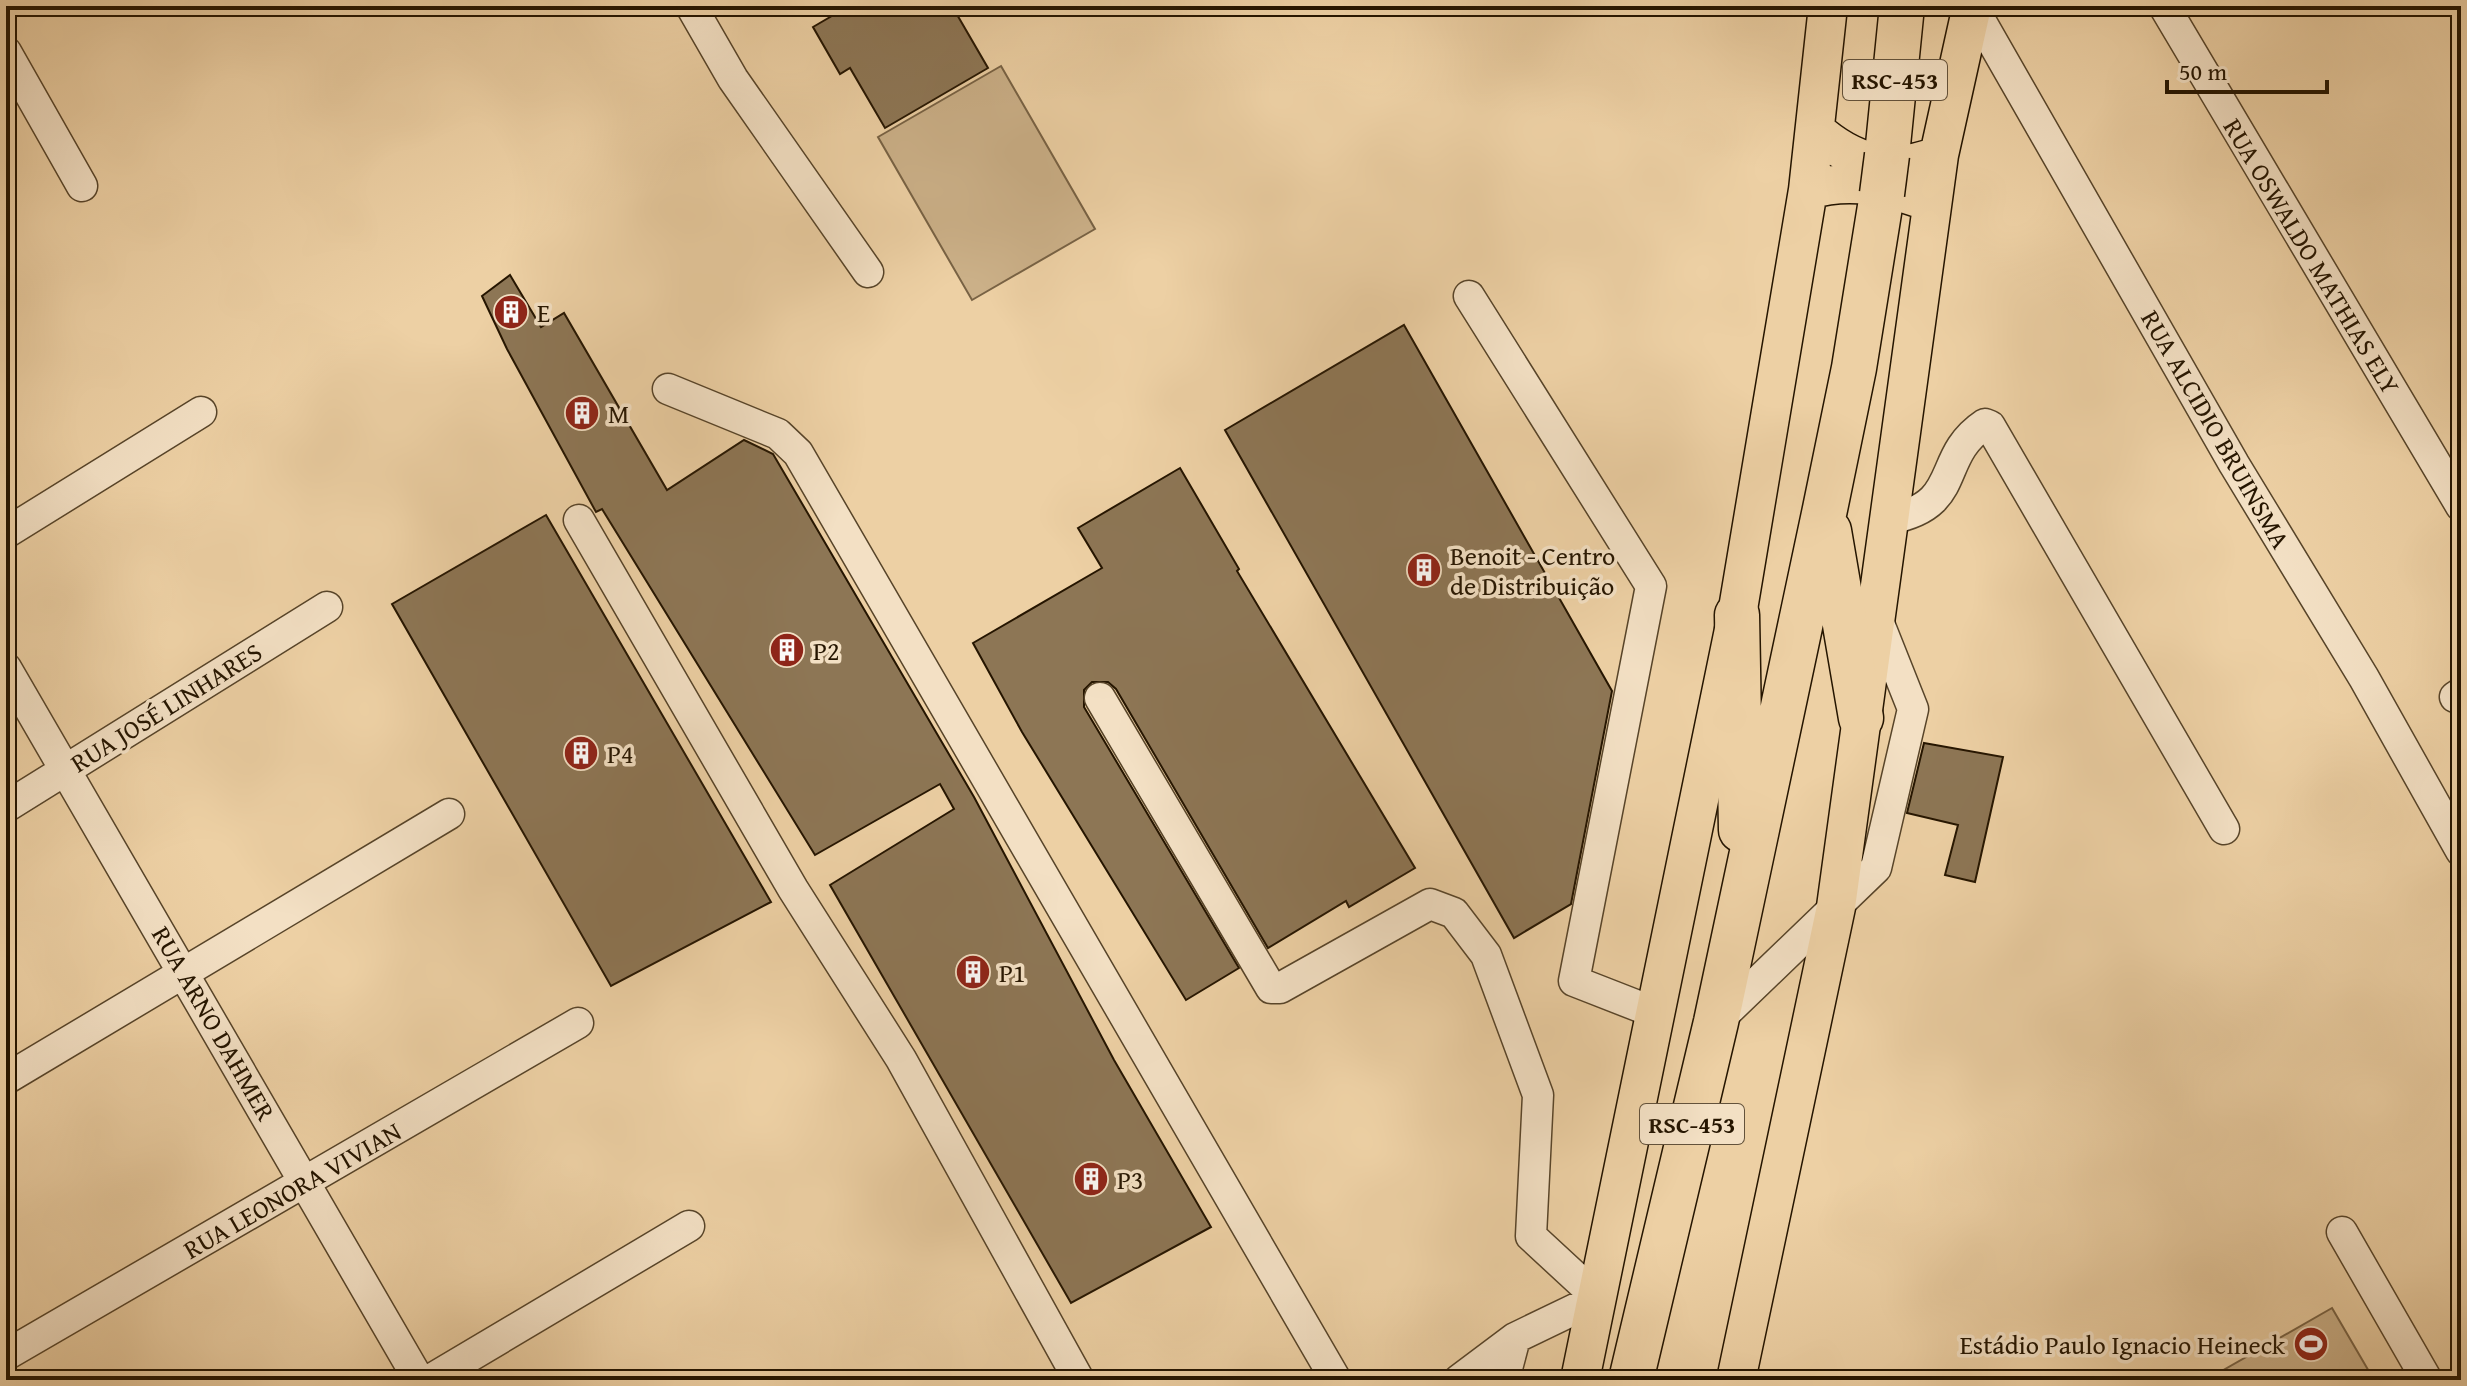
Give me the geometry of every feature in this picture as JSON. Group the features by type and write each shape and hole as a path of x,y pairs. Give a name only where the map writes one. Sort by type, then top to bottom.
{"highway":[{"name":"RSC-453","path":"1631,1380 1716,1022 1854,368 1884,174 1902,6"},
{"path":"1825,509 1861,718"},
{"name":"RSC-453","path":"1737,615 1737,751 1744,888"}],"main road":[{"path":"1580,1380 1737,615 1808,190 1828,6"},
{"path":"1738,1377 1836,907 1939,155 1972,6"},
{"path":"1815,130 1833,147 1873,163 1915,165 1939,155"},
{"path":"1808,190 1832,183 1863,182 1932,203"}],"street":[{"path":"691,6 733,79 868,272"},
{"name":"RUA ALCIDIO BRUINSMA","path":"1972,6 2234,464 2364,678 2461,851"},
{"name":"RUA OSWALDO MATHIAS ELY","path":"2164,6 2461,506"},
{"path":"6,52 82,186"},
{"path":"1469,296 1651,586 1574,981 1656,1013"},
{"path":"668,389 778,434 798,453 1336,1380"},
{"path":"6,533 201,412"},
{"path":"1889,519 1924,510 1938,497 1962,444 1985,424 1990,426 2224,829"},
{"path":"579,520 793,889 901,1059 1079,1380"},
{"name":"RUA JOSÉ LINHARES","path":"6,807 327,607"},
{"path":"1716,1022 1876,868 1913,709 1875,615"},
{"name":"RUA ARNO DAHMER","path":"6,668 419,1380"},
{"path":"1100,698 1271,988 1280,988 1430,904 1454,913 1486,955 1538,1095 1531,1236 1598,1298 1515,1338 1459,1380"},
{"path":"6,1079 449,814"},
{"name":"RUA LEONORA VIVIAN","path":"6,1355 578,1023"},
{"path":"430,1380 689,1226"},
{"path":"2342,1232 2427,1380"},
{"path":"1504,1380 1515,1338"}],"shaded area":[{"path":"1001,66 1095,229 972,300 878,137"},
{"name":"Estádio Paulo Ignacio Heineck","path":"2332,1308 2374,1380 2206,1380"}],"building":[{"path":"849,6 952,6 988,68 885,128 850,68 840,74 813,27"},
{"path":"510,275 541,327 564,313 667,490 744,440 773,454 974,797 1114,1060 1211,1227 1071,1303 830,885 954,809 940,784 815,855 602,509 596,512 507,349 482,296"},
{"name":"Benoit - Centro de Distribuição","path":"1404,325 1612,691 1571,904 1514,938 1225,430"},
{"path":"1180,468 1239,569 1237,571 1415,868 1349,907 1346,901 1268,948 1116,689 1108,682 1092,682 1084,690 1084,707 1239,968 1186,1000 1022,732 973,643 1102,568 1078,528"},
{"name":"P4","path":"546,515 771,902 611,986 392,604"},
{"path":"1924,743 2003,757 1975,882 1945,875 1958,825 1907,813"}],"place":[{"name":"E","path":"511,312"},
{"name":"M","path":"582,413"},
{"name":"Benoit - Centro de Distribuição","path":"1424,570"},
{"name":"P2","path":"787,650"},
{"name":"P4","path":"581,753"},
{"name":"P1","path":"973,972"},
{"name":"P3","path":"1091,1179"},
{"name":"Estádio Paulo Ignacio Heineck","path":"2311,1344"}]}
